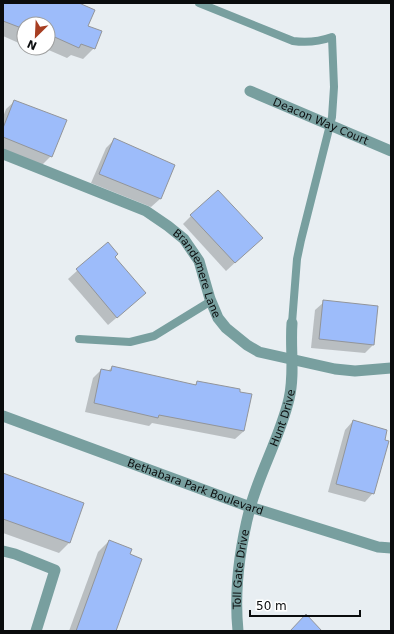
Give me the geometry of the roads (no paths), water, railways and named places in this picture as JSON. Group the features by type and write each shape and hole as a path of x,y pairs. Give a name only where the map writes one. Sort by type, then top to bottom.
{"street":[{"name":"Deacon Way Court","path":"250,91 391,151"},
{"name":"Brandemere Lane","path":"3,154 146,211 168,226 184,239 199,261 211,301 218,318 226,328 259,352 335,370 355,371 391,368"},
{"name":"Hunt Drive","path":"250,507 284,416 292,377 292,323"},
{"name":"Bethabara Park Boulevard","path":"3,416 250,507 378,547 391,548"},
{"name":"Toll Gate Drive","path":"238,631 238,580 250,507"},
{"path":"3,551 15,554 55,570 36,631"}],"lane":[{"path":"199,3 293,41 306,43 332,37 334,87 330,126 297,259 292,323"},
{"path":"79,339 130,342 154,336 211,301"}]}
